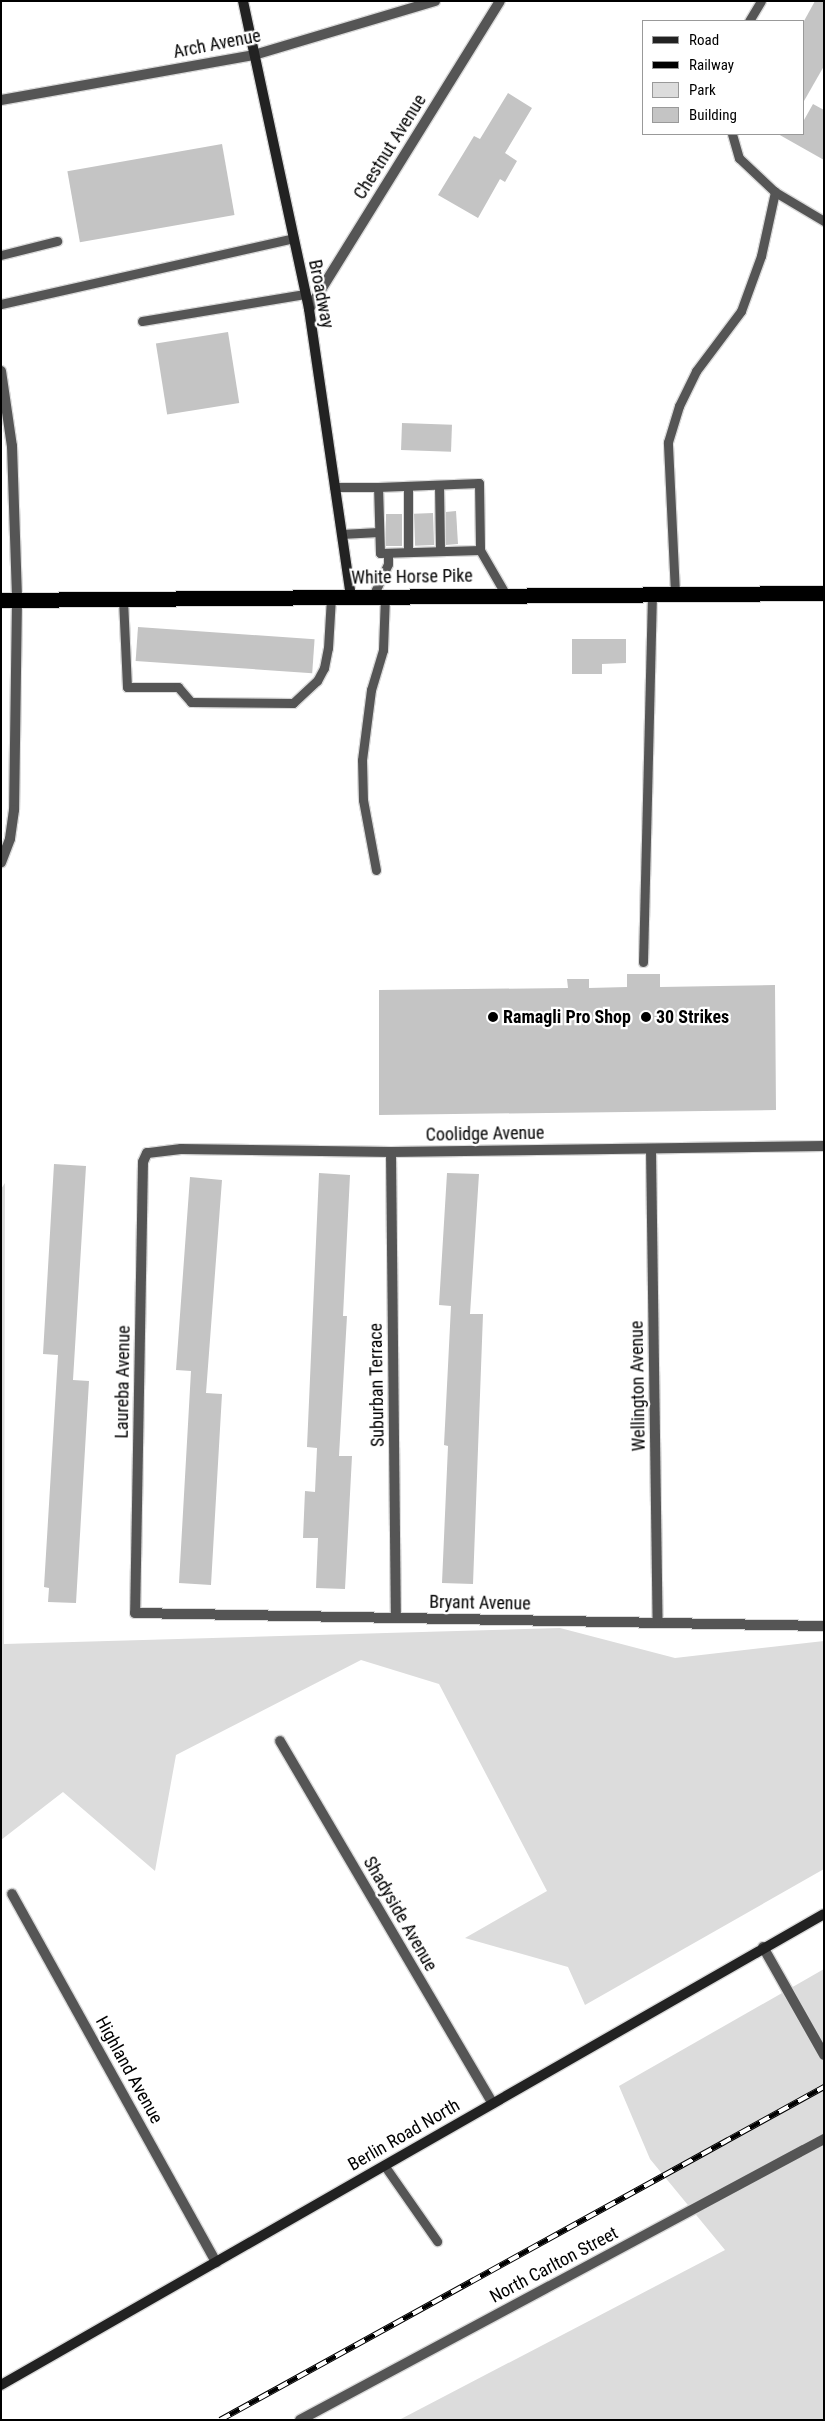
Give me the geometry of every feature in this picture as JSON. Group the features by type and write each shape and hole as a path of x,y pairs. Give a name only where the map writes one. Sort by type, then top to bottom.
{"highway":[{"name":"White Horse Pike","path":"1,600 824,592"}],"street":[{"name":"Broadway","path":"243,1 308,309 351,596"},
{"name":"Arch Avenue","path":"1,100 254,55 435,1"},
{"name":"Chestnut Avenue","path":"308,309 500,1"},
{"path":"1,371 12,446 17,600 14,810 10,839 1,862"},
{"name":"Coolidge Avenue","path":"148,1152 181,1149 391,1152 824,1146"},
{"name":"Wellington Avenue","path":"650,1149 658,1621"},
{"name":"Laureba Avenue","path":"135,1613 143,1162 148,1152"},
{"name":"Suburban Terrace","path":"391,1152 396,1618"},
{"name":"Bryant Avenue","path":"135,1613 658,1621 824,1626"},
{"name":"Shadyside Avenue","path":"280,1741 492,2103"},
{"name":"Highland Avenue","path":"12,1894 216,2262"},
{"name":"Berlin Road North","path":"1,2385 763,1947 824,1914"},
{"path":"763,1947 824,2055"},
{"name":"North Carlton Street","path":"300,2420 824,2139"}],"lane":[{"path":"750,20 761,1"},
{"path":"732,135 739,158 775,192 824,221"},
{"path":"643,962 651,594 675,593 668,442 679,406 696,371 740,312 761,256 775,192"},
{"path":"1,304 294,238"},
{"path":"1,255 57,241"},
{"path":"142,321 305,294"},
{"path":"334,487 479,483 480,550 506,595"},
{"path":"439,485 440,551"},
{"path":"408,486 408,552"},
{"path":"378,487 380,553 480,550"},
{"path":"342,534 379,532"},
{"path":"376,870 364,800 362,760 372,690 383,650 379,596 388,564 388,553"},
{"path":"124,599 127,687 178,687 191,702 293,703 317,681 324,668 328,648 331,598"},
{"path":"384,2165 437,2241"}],"green space":[{"path":"5,1183 4,1644 560,1628 675,1658 824,1641 824,1869 585,2005 568,1967 465,1938 547,1891 439,1684 361,1660 176,1755 155,1871 63,1792 1,1840 1,1189"},
{"path":"824,1969 824,2420 399,2420 725,2250 650,2159 619,2086"}],"building":[{"path":"815,1 824,1 824,66 805,99 805,20"},
{"path":"508,93 532,108 505,153 517,161 505,182 500,179 478,218 438,195 474,136 480,139"},
{"path":"813,104 824,110 824,160 780,135 805,135 805,118"},
{"path":"222,144 235,215 80,242 67,171"},
{"path":"228,332 239,403 167,415 156,343"},
{"path":"402,423 452,425 451,452 401,450"},
{"path":"456,511 458,544 446,545 446,512"},
{"path":"433,513 434,545 415,546 414,514"},
{"path":"386,514 402,514 402,546 386,546"},
{"path":"138,627 315,639 312,673 136,661"},
{"path":"572,639 626,639 626,663 602,664 602,674 572,674"},
{"name":"30 Strikes","path":"627,974 660,974 660,987 775,985 776,1110 379,1115 379,990 568,988 567,979 589,979 589,988 627,987"},
{"path":"54,1164 86,1166 73,1380 89,1381 76,1603 48,1602 49,1588 44,1587 58,1355 43,1354"},
{"path":"319,1173 350,1175 343,1316 347,1316 339,1456 352,1456 345,1589 316,1588 318,1538 303,1538 305,1491 315,1492 317,1448 307,1447"},
{"path":"447,1173 479,1174 470,1314 483,1314 473,1584 442,1583 448,1446 444,1445 451,1306 439,1305"},
{"path":"190,1177 222,1180 206,1393 222,1394 211,1585 179,1583 191,1371 176,1370"}],"railway":[{"path":"220,2420 824,2087"}],"place":[{"name":"Ramagli Pro Shop","path":"493,1017"},
{"name":"30 Strikes","path":"646,1017"}]}
